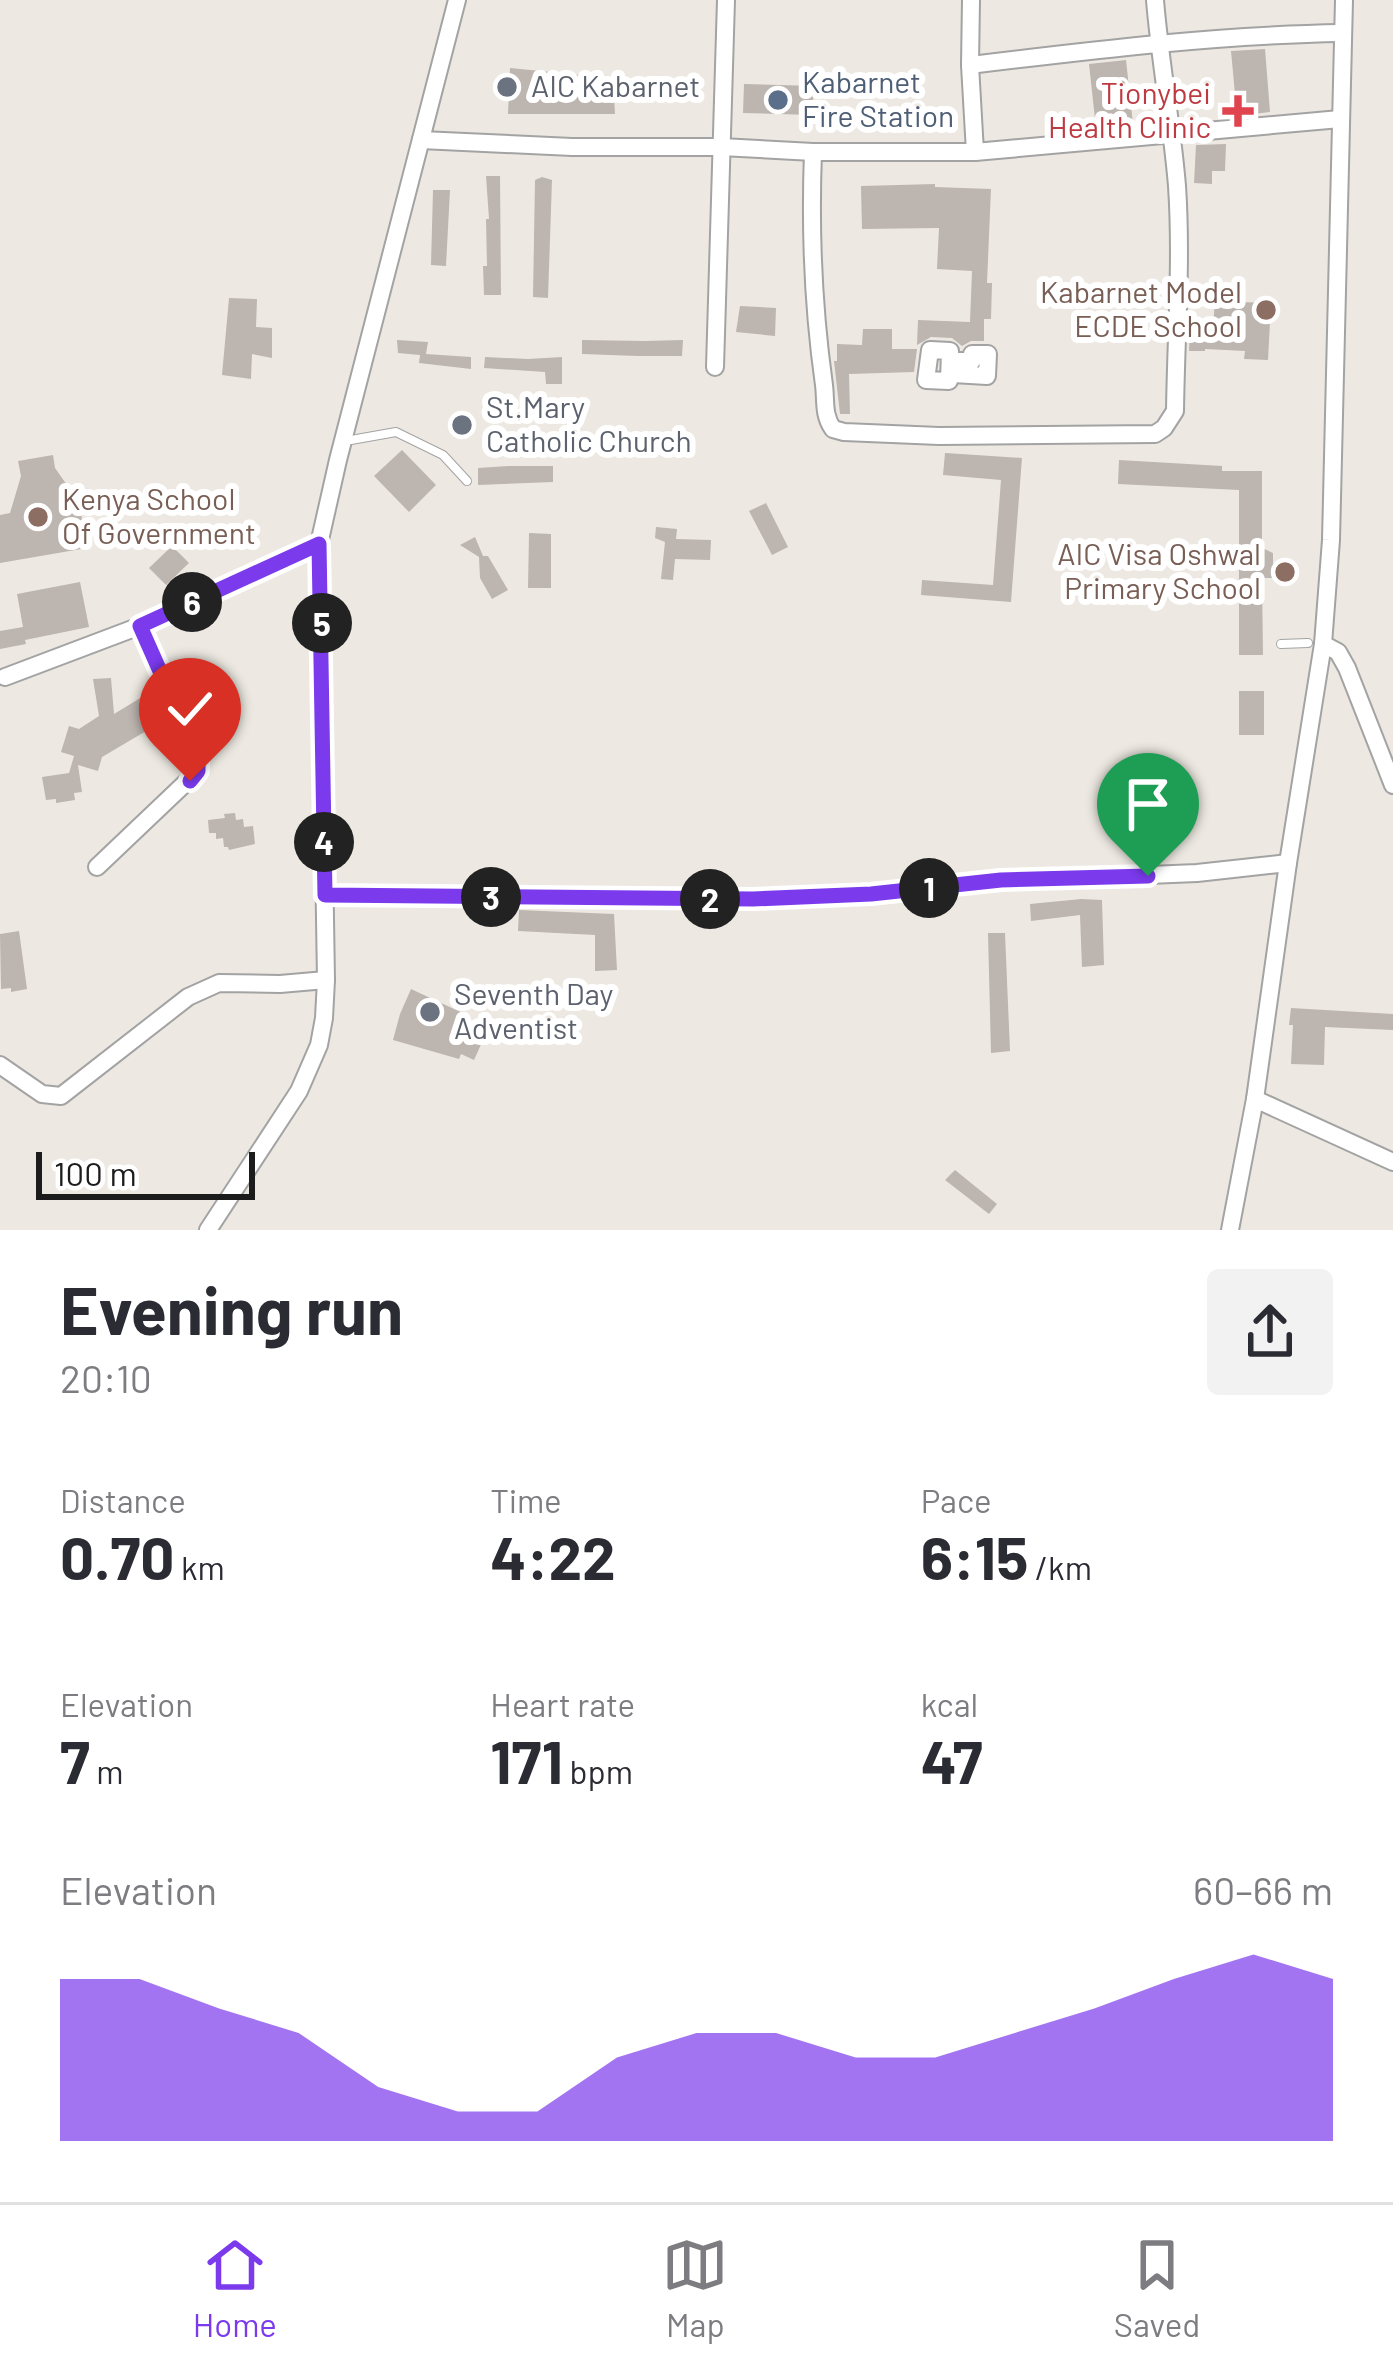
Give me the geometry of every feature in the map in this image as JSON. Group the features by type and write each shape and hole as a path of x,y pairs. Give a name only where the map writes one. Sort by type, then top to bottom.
{"street":[{"path":"208,1230 299,1091 320,1045 326,980 319,544 457,0"},
{"path":"715,367 726,0"},
{"path":"971,0 975,152"},
{"path":"813,152 816,311 825,418 833,429 940,436 1155,434 1174,411 1178,211 1155,0"},
{"path":"1230,1230 1256,1099 1331,540 1344,0"},
{"path":"970,65 1158,42 1342,32"},
{"path":"421,140 572,147 975,152 1340,119"},
{"path":"5,677 140,626 319,544"},
{"path":"97,867 198,771 198,757 140,626"},
{"path":"1315,643 1338,652 1347,668 1393,785"},
{"path":"325,895 753,899 871,894 1001,880 1196,874 1288,863"},
{"path":"0,1065 42,1094 61,1096 208,985 326,980"},
{"path":"1256,1099 1393,1162"}],"lane":[{"path":"351,440 396,432 443,455 467,481"},
{"path":"1281,644 1315,643"}],"building":[{"path":"1265,49 1270,112 1237,116 1231,51"},
{"path":"1126,60 1133,124 1096,128 1089,64"},
{"path":"510,68 613,78 615,114 508,114"},
{"name":"Kabarnet Fire Station","path":"744,84 814,86 812,115 743,113"},
{"path":"1226,144 1225,171 1212,171 1212,184 1194,183 1196,145"},
{"path":"486,176 500,176 501,295 484,295 489,219"},
{"path":"535,180 552,180 548,298 533,297"},
{"path":"935,184 991,189 987,283 992,283 991,319 984,319 984,341 962,346 952,338 931,337 917,345 918,320 970,322 972,271 937,269 939,228 862,229 861,186"},
{"path":"433,190 450,190 446,266 431,265"},
{"path":"1216,286 1242,286 1241,302 1271,303 1268,360 1244,359 1245,351 1189,351 1190,327 1213,327"},
{"path":"229,298 257,299 256,327 272,328 272,358 252,354 251,379 222,375"},
{"path":"740,306 776,308 775,336 736,332"},
{"path":"863,329 892,329 892,349 917,349 914,372 849,374 850,414 840,414 834,361 837,344 862,345"},
{"path":"397,340 428,342 426,354 471,357 471,369 419,363 420,355 398,353"},
{"path":"582,340 683,340 682,356 582,354"},
{"path":"485,357 562,357 562,384 546,384 545,372 484,368"},
{"path":"402,450 436,485 409,512 374,476"},
{"path":"945,453 1022,458 1011,602 921,595 922,580 993,585 1001,480 943,475"},
{"path":"53,455 55,468 79,502 87,548 0,563 0,515 10,513 21,476 18,461"},
{"path":"1119,460 1262,471 1262,548 1273,553 1273,578 1262,578 1263,655 1239,655 1239,490 1118,484"},
{"path":"553,466 553,482 478,485 478,468"},
{"path":"766,503 788,547 772,555 749,511"},
{"path":"656,527 677,529 676,539 711,540 710,560 675,559 673,580 661,579 665,542 655,538"},
{"path":"529,533 551,534 551,588 528,588"},
{"path":"475,537 508,590 492,599 480,578 479,557 460,545"},
{"path":"172,546 189,563 166,585 149,568"},
{"path":"80,582 89,627 0,649 0,631 23,627 17,594"},
{"path":"111,678 114,714 142,697 158,724 102,757 98,771 78,765 82,792 74,793 75,800 46,800 42,777 69,773 74,756 61,752 69,726 79,729 99,716 93,679"},
{"path":"1239,691 1264,691 1264,735 1239,735"},
{"path":"235,813 244,827 253,826 255,844 229,850 223,838 209,833 208,820"},
{"path":"1102,900 1104,965 1082,967 1080,915 1031,921 1030,904"},
{"path":"519,910 614,914 617,970 595,971 595,935 518,931"},
{"path":"19,931 27,989 11,992 11,988 1,989 0,934"},
{"path":"988,933 1005,933 1010,1051 991,1053"},
{"path":"411,989 488,1029 474,1060 393,1040"},
{"path":"1291,1008 1393,1014 1393,1030 1325,1027 1324,1065 1291,1064"},
{"path":"955,1170 997,1204 989,1214 945,1180"}],"place":[{"name":"AIC Kabarnet","path":"507,87"},
{"name":"Kabarnet Fire Station","path":"778,100"},
{"name":"Tionybei Health Clinic","path":"1238,111"},
{"name":"Kabarnet Model ECDE School","path":"1266,310"},
{"name":"St.Mary Catholic Church","path":"462,425"},
{"name":"Kenya School Of Government","path":"38,517"},
{"name":"AIC Visa Oshwal Primary School","path":"1285,572"},
{"name":"Seventh Day Adventist","path":"430,1012"}],"route":[{"path":"190,781 198,771 198,757 140,626 319,544 325,895 753,899 871,894 1001,880 1148,876"}]}
